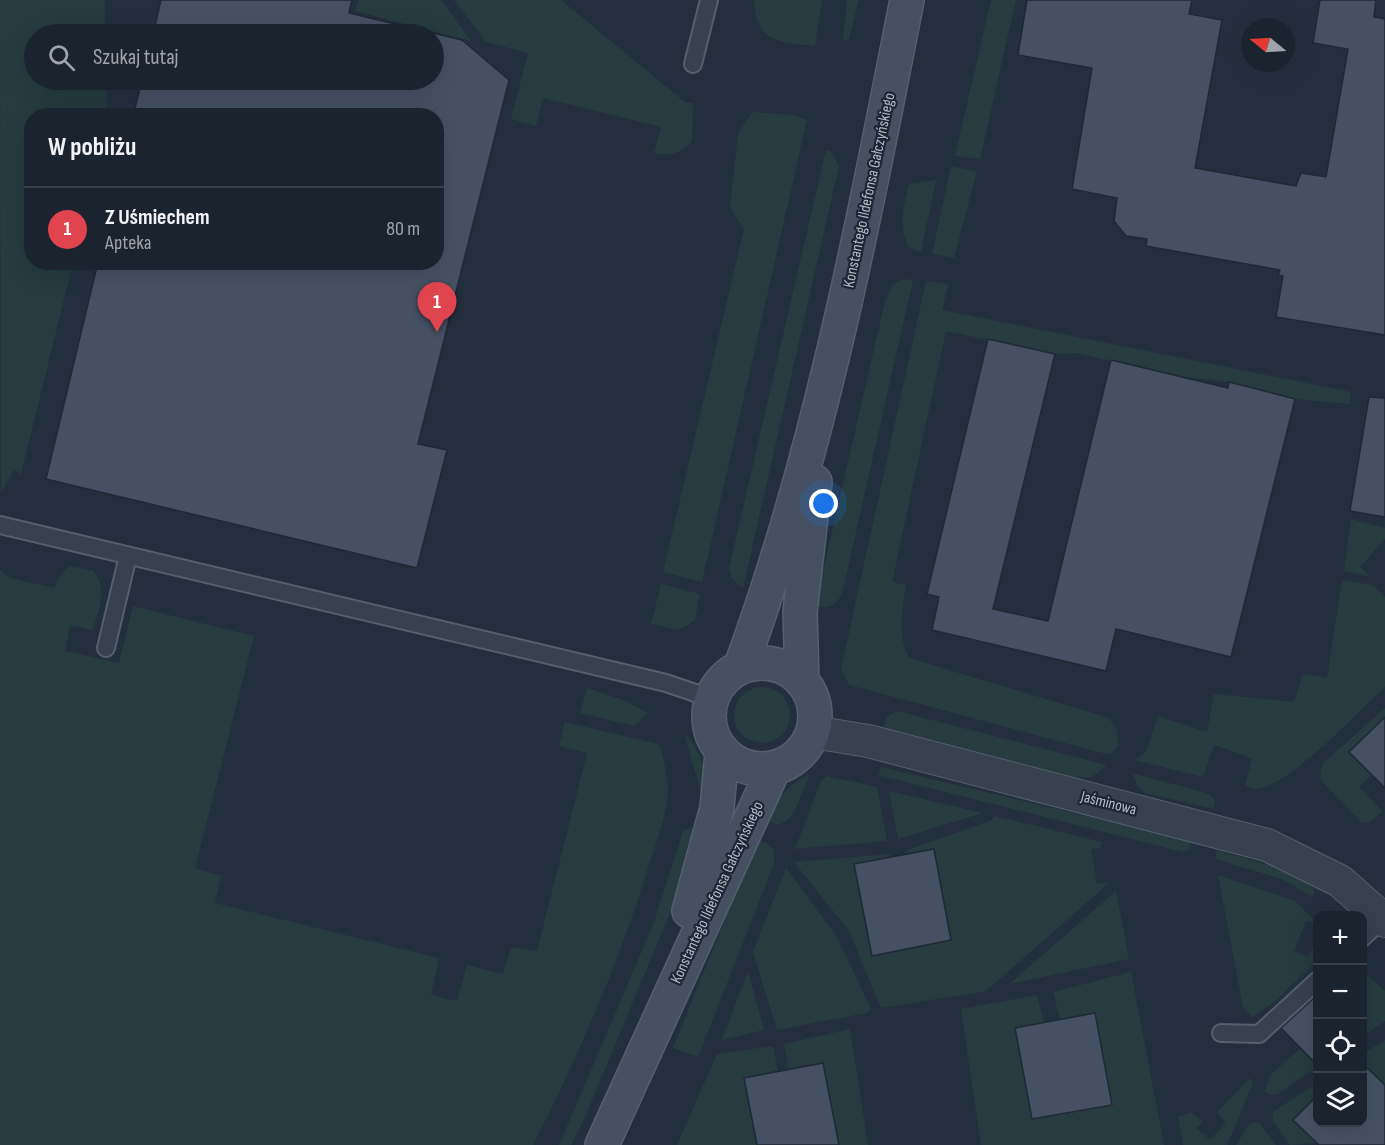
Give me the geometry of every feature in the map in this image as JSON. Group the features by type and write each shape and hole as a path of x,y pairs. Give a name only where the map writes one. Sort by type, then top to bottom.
{"street":[{"name":"Konstantego Ildefonsa Gałczyńskiego","path":"741,666 764,603 826,380 907,0"},
{"name":"Konstantego Ildefonsa Gałczyńskiego","path":"802,680 800,612 826,380"},
{"path":"758,662 774,663 789,670 802,680 814,704 813,732 798,755 774,768 746,767 722,752 713,738 709,722 710,698 719,683 741,666 758,662"},
{"name":"Jaśminowa","path":"813,732 868,741 1267,845 1340,881 1377,926"},
{"name":"Konstantego Ildefonsa Gałczyńskiego","path":"660,1016 716,815 722,752"},
{"name":"Konstantego Ildefonsa Gałczyńskiego","path":"602,1145 774,768"}],"lane":[{"path":"693,64 709,0"},
{"path":"0,525 666,683 710,698"},
{"path":"106,648 128,556"},
{"path":"1221,1034 1260,1034 1313,984"}],"green space":[{"path":"0,0 105,0 105,24 24,24 24,90 106,90 107,108 24,108 24,270 71,270 21,474 14,470 1,493"},
{"path":"358,0 441,0 471,41 444,34 444,24 405,24 355,11"},
{"path":"454,0 561,0 686,103 693,103 692,141 675,153 654,153 661,127 543,98 536,126 511,119 528,53 486,42"},
{"path":"754,0 822,0 815,46 772,38 759,25"},
{"path":"847,0 859,0 849,39 843,41"},
{"path":"991,0 1016,0 980,159 955,156"},
{"path":"752,112 794,115 807,120 702,582 663,572 744,229 730,207 738,134"},
{"path":"826,150 831,151 839,166 743,588 732,579 729,568"},
{"path":"951,166 977,171 954,258 932,254"},
{"path":"936,180 921,252 909,248 906,240 903,224 905,201 909,184"},
{"path":"903,279 913,280 842,594 831,606 815,606 885,301 893,284"},
{"path":"926,281 948,284 942,310 1351,392 1349,404 1295,399 1229,382 1176,376 1076,353 1055,354 946,331 892,582 906,585 902,622 905,649 909,658 1109,718 1117,730 1118,746 1110,755 849,685 841,669"},
{"path":"1351,519 1385,528 1385,539 1360,567 1371,577 1344,571"},
{"path":"69,566 92,570 100,583 101,599 93,630 70,625 65,651 119,663 133,606 254,636 195,868 221,876 215,903 439,958 431,995 457,1001 467,965 503,974 511,947 537,951 587,753 559,746 565,722 658,744 664,760 668,792 660,832 610,976 566,1078 533,1145 0,1145 0,570 10,578 54,588 60,576"},
{"path":"1342,580 1373,585 1385,597 1385,687 1306,761 1272,784 1258,789 1245,786 1252,758 1214,745 1203,777 1135,760 1146,752 1158,716 1207,732 1214,694 1294,702 1303,674 1327,678"},
{"path":"661,584 700,594 695,620 679,630 651,624"},
{"path":"762,687 773,689 782,695 788,704 790,715 788,726 782,735 773,741 762,743 751,741 742,735 736,726 734,715 736,704 742,695 751,689"},
{"path":"587,688 626,701 648,713 634,726 580,713"},
{"path":"1385,708 1385,723 1380,722 1349,752 1372,775 1359,787 1382,811 1369,823 1362,823 1320,779 1322,764"},
{"path":"897,711 1107,765 1092,777 1078,778 882,731 887,717"},
{"path":"684,733 695,747 705,773 703,800"},
{"path":"881,767 1191,841 1188,850 1183,852 878,775"},
{"path":"1132,773 1210,794 1215,801 1213,809 1145,793 1138,786"},
{"path":"810,774 790,818 779,825 766,820 784,793 796,782"},
{"path":"827,776 877,787 887,841 795,849 821,781"},
{"path":"889,791 983,813 898,839"},
{"path":"995,816 1102,842 1101,848 1091,849 1097,884 1110,882 986,991 881,1008 849,931 794,862 889,854 891,857 854,864 872,955 951,940 934,849 907,854 907,850 990,821"},
{"path":"698,824 670,913 585,1117 571,1145 559,1145 653,925 683,831"},
{"path":"757,840 767,843 774,850 774,864 698,1057 673,1048"},
{"path":"1217,850 1281,869 1314,889 1313,897 1282,879 1215,859"},
{"path":"786,868 837,937 871,1009 866,1013 777,1030 753,952"},
{"path":"1218,875 1295,901 1313,919 1313,922 1306,921 1294,951 1308,957 1313,947 1313,965 1274,1002 1252,1017 1243,1007"},
{"path":"1116,891 1129,959 1009,984"},
{"path":"748,971 764,1030 722,1040"},
{"path":"1131,972 1164,1145 981,1145 961,1009 1037,995 1044,1023 1015,1028 1032,1119 1111,1105 1060,1020 1053,992"},
{"path":"1367,975 1385,991 1385,1021 1367,1033"},
{"path":"850,1029 868,1145 839,1145 823,1063 789,1069 784,1044"},
{"path":"1313,1037 1313,1070 1278,1094 1271,1095 1265,1092 1270,1075"},
{"path":"1385,1040 1385,1085 1367,1067 1367,1051"},
{"path":"773,1046 778,1071 744,1078 757,1145 677,1145 717,1054"},
{"path":"1250,1078 1253,1083 1227,1145 1183,1145 1178,1117 1191,1112 1203,1122 1196,1128 1210,1140 1226,1123 1217,1112"},
{"path":"1313,1086 1313,1100 1294,1120 1317,1143 1290,1145 1273,1121 1273,1112"},
{"path":"1259,1122 1276,1145 1236,1145 1250,1123"}],"building":[{"path":"161,0 352,0 349,13 395,24 155,24"},
{"path":"1027,0 1192,0 1189,14 1222,20 1195,168 1296,186 1301,173 1326,177 1348,49 1313,43 1320,0 1376,0 1374,17 1385,19 1385,335 1276,317 1283,276 1278,275 1280,270 1146,246 1147,239 1126,236 1114,221 1117,198 1072,189 1092,68 1018,55"},
{"path":"444,36 462,40 509,80 418,444 447,450 417,568 46,479 96,270 444,270 444,108 135,108 140,90 444,90"},
{"path":"988,339 1055,354 993,609 1048,621 1111,360 1228,388 1229,382 1295,399 1231,657 1116,629 1106,671 932,630 939,597 927,594"},
{"path":"1369,397 1385,398 1385,517 1350,511"},
{"path":"1385,717 1385,788 1349,752"},
{"path":"934,849 951,940 872,956 854,864"},
{"path":"1313,999 1313,1061 1281,1028"},
{"path":"1095,1013 1112,1105 1032,1119 1015,1028"},
{"path":"823,1063 839,1145 757,1145 744,1078"},
{"path":"1367,1068 1385,1085 1385,1145 1319,1145 1293,1120 1313,1100 1313,1127 1367,1127"}],"place":[{"name":"Z Uśmiechem","path":"437,332"}]}
